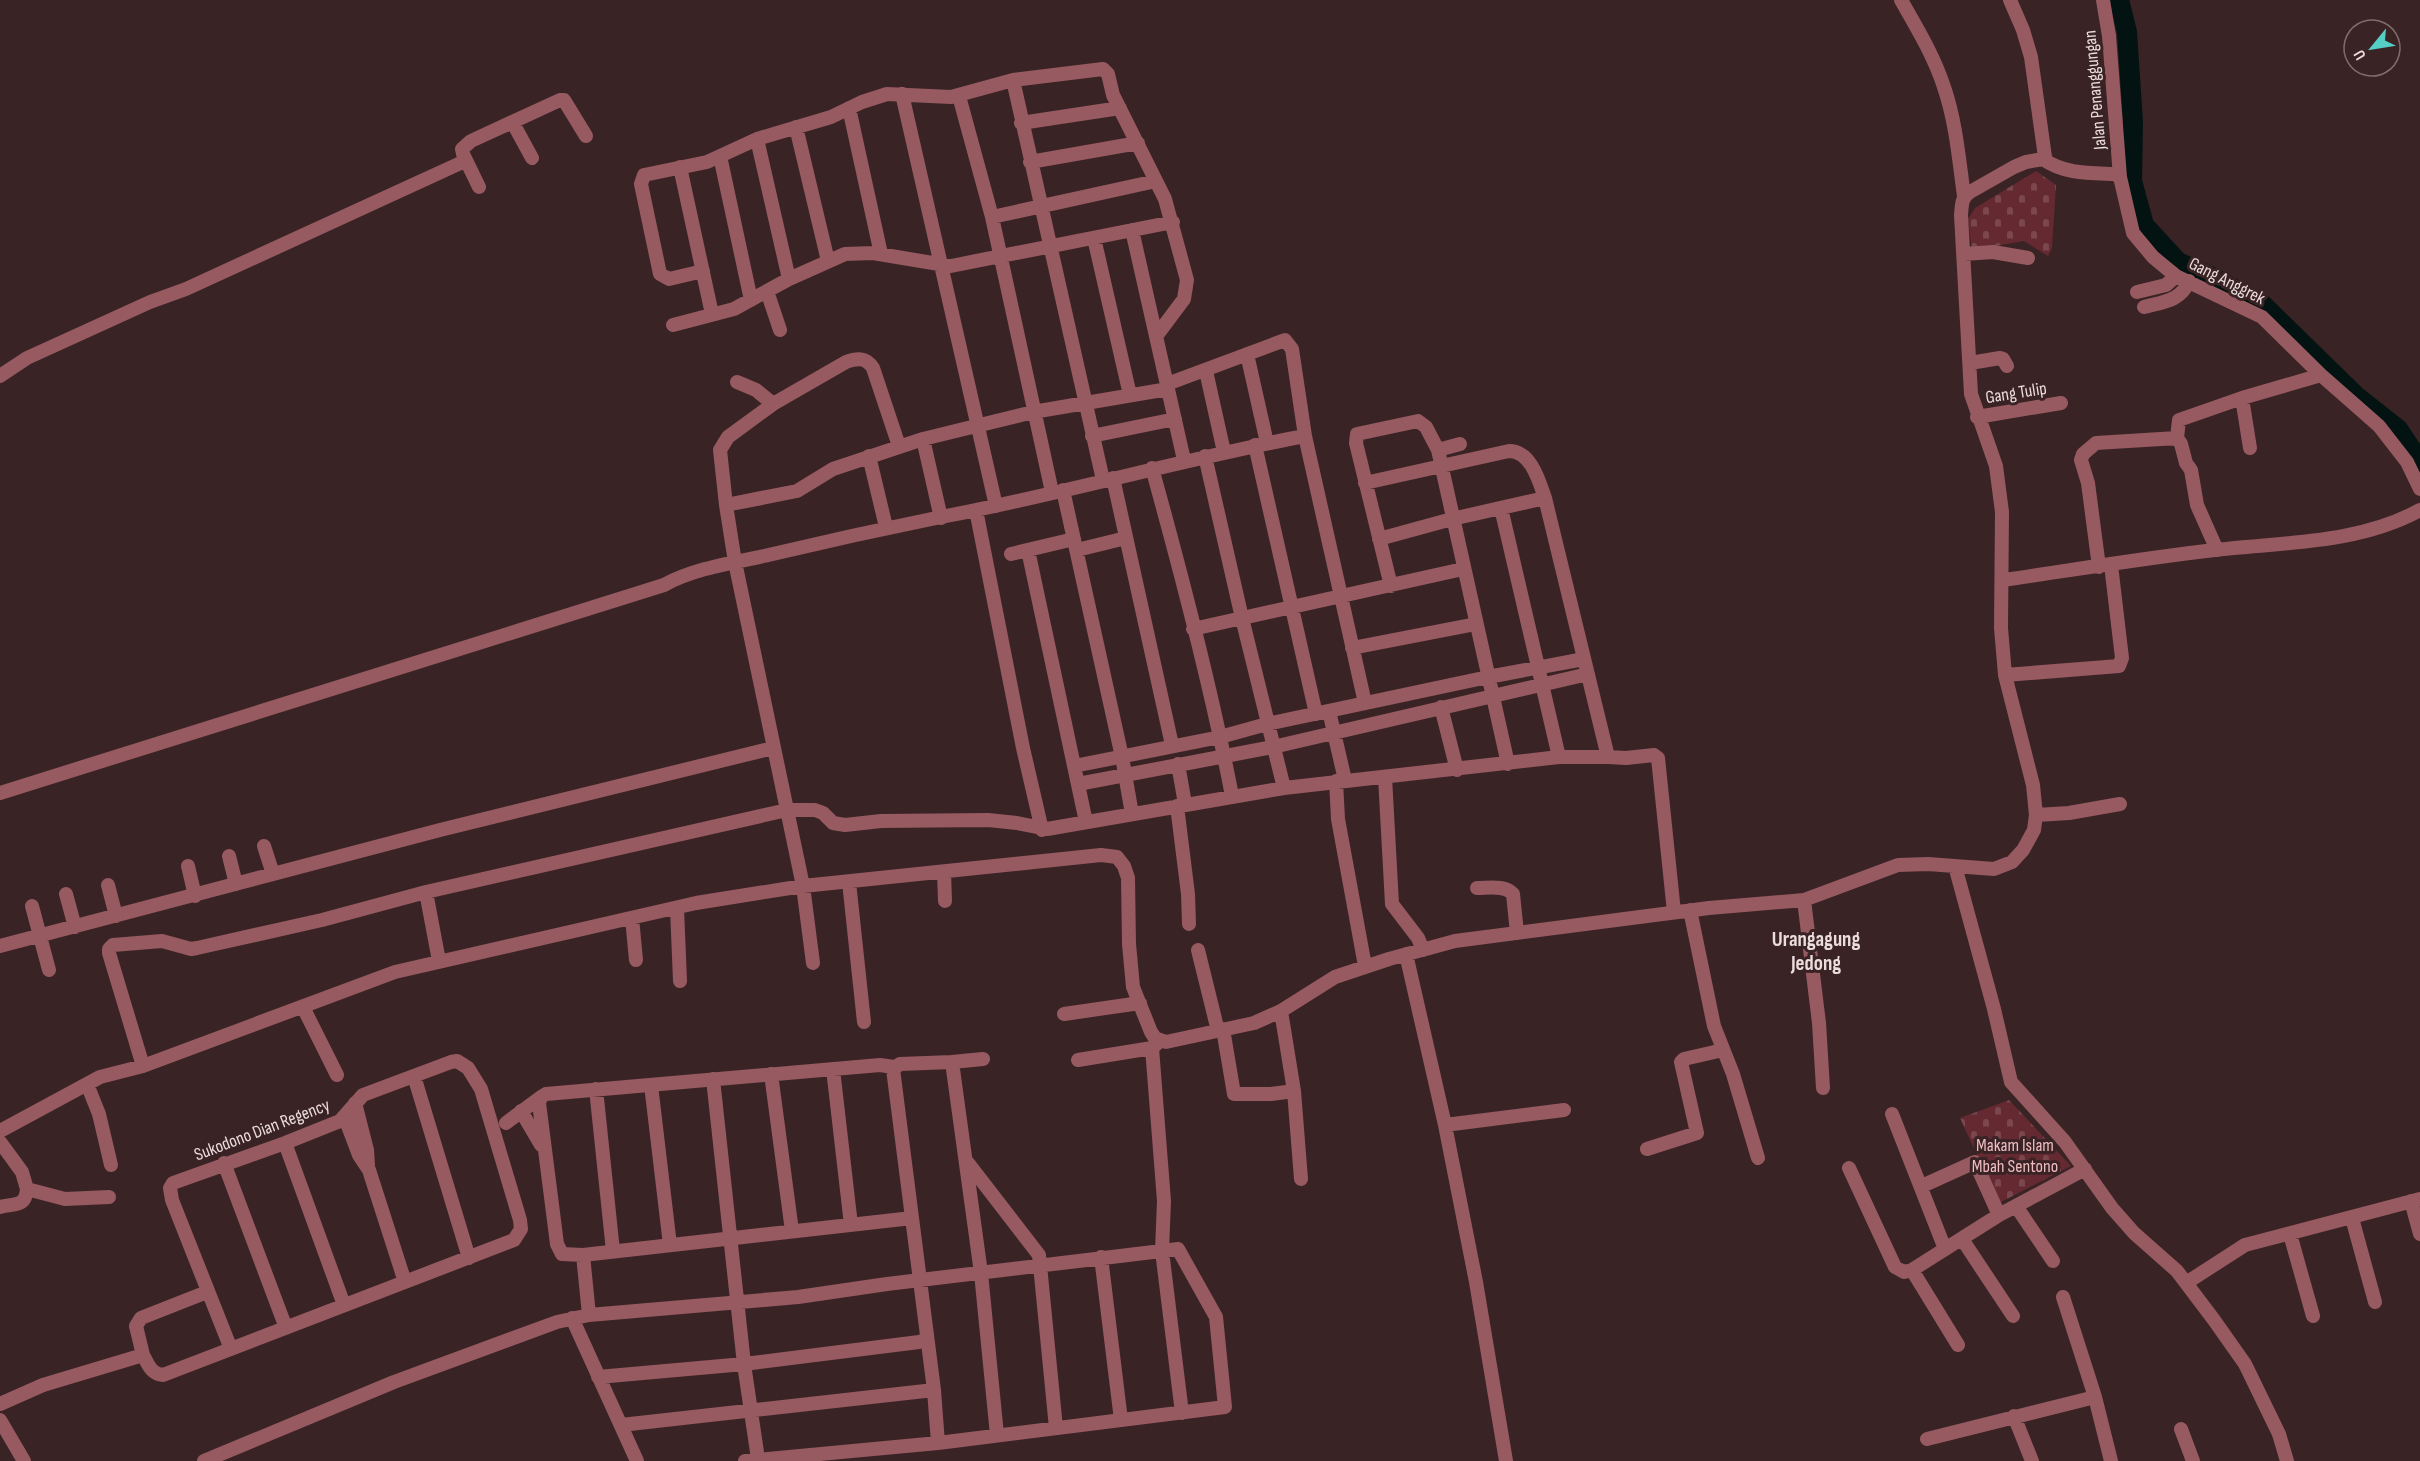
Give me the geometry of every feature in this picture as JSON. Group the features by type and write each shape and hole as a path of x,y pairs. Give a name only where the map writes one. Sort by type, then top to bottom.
{"street":[{"path":"1078,1060 1254,1023 1281,1011 1322,984 1365,966 1467,939 1690,910 1804,900 1898,865 1928,864 1994,869 2012,862 2023,850 2034,830 2036,815 2033,785 2005,675 2001,628 2002,512 1998,477 1971,394 1961,215 1964,196 1957,139 1944,87 1918,30 1901,0"},
{"path":"2010,0 2024,30 2031,57 2046,153 2043,159"},
{"name":"Jalan Penanggungan","path":"2103,0 2109,36 2120,177"},
{"path":"703,271 669,279 660,274 641,180 647,174 707,162 757,139 831,117 887,94 951,97 1013,80 1103,69 1107,74 1113,95 1165,199 1173,222 1187,287 1184,299 1156,335"},
{"path":"1013,80 1092,436 1126,538 1172,745"},
{"path":"902,93 996,506"},
{"path":"959,96 992,217 1033,412 1076,545 1122,756 1132,814"},
{"path":"479,187 465,161 462,149 465,144 554,102 564,100 586,136"},
{"path":"849,108 881,254"},
{"path":"1021,123 1120,108"},
{"path":"513,123 532,158"},
{"path":"796,127 828,261"},
{"path":"757,139 789,279"},
{"path":"1030,162 1138,143"},
{"path":"720,156 752,300"},
{"path":"1964,196 2014,167 2043,159 2060,168 2075,172 2120,177"},
{"path":"0,376 27,358 150,302 186,289 465,161"},
{"path":"680,167 711,314"},
{"name":"Gang Anggrek","path":"2120,177 2133,232 2153,257 2183,279 2262,317 2388,436 2407,462 2420,489"},
{"path":"992,217 1156,181"},
{"path":"673,325 734,309 789,279 854,252 881,254 942,266 1001,257 1173,222"},
{"path":"1132,230 1184,460"},
{"path":"1094,238 1130,395"},
{"path":"1964,254 1993,252 2028,258"},
{"path":"2137,292 2183,279 2185,291 2178,297 2144,307"},
{"path":"767,291 780,330"},
{"path":"726,505 797,491 824,473 868,456 978,424 1168,387 1285,340 1291,345 1305,436 1365,703"},
{"path":"1247,354 1261,444 1293,608 1323,712 1335,733 1341,781 1338,819 1365,966"},
{"path":"813,963 803,886 735,562 720,450 722,443 773,404 846,362 859,358 866,360 873,368 899,446"},
{"path":"1970,363 2001,358 2007,366"},
{"path":"1206,371 1224,452"},
{"path":"2217,550 2197,505 2192,470 2186,463 2177,438 2178,423 2183,417 2321,375"},
{"path":"737,382 756,390 773,404"},
{"path":"2242,398 2250,448"},
{"name":"Gang Tulip","path":"1977,417 2061,403"},
{"path":"1092,436 1175,419"},
{"path":"1391,586 1356,438 1360,432 1418,421 1426,427 1438,450 1508,764"},
{"path":"0,793 664,585 674,579 735,562 886,527 996,506 1184,460 1305,436"},
{"path":"2005,675 2119,666 2121,664 2122,658 2105,566 2081,460 2083,454 2096,443 2177,438"},
{"path":"923,439 941,518"},
{"path":"1438,450 1460,444"},
{"path":"1365,483 1515,451 1520,453 1534,470 1545,498 1588,674 1615,758"},
{"path":"868,456 886,527"},
{"path":"1205,456 1284,788"},
{"path":"1152,468 1220,737 1232,796"},
{"path":"1379,538 1545,498"},
{"path":"1501,508 1559,757"},
{"path":"976,510 1023,748 1042,830"},
{"path":"2003,580 2217,550 2348,536 2377,529 2419,511"},
{"path":"1011,554 1126,538"},
{"path":"1028,550 1086,822"},
{"path":"1193,629 1463,569"},
{"path":"0,785 661,579 674,579"},
{"path":"1352,648 1476,624"},
{"path":"1074,766 1220,737 1268,724 1488,677 1584,659"},
{"path":"1078,784 1273,747 1588,674"},
{"path":"1441,707 1457,770"},
{"path":"0,946 440,830 773,748"},
{"path":"143,1066 109,953 113,945 162,941 191,949 197,948 322,920 426,892 787,810 814,810 823,813 833,823 845,825 881,820 988,820 1017,823 1042,830 1284,788 1559,757 1615,758 1654,754 1658,758 1674,912"},
{"path":"1178,764 1189,924"},
{"path":"1385,777 1392,904 1418,938 1423,950"},
{"path":"2036,815 2069,813 2120,804"},
{"path":"264,846 273,874"},
{"path":"0,1131 108,1074 143,1066 395,972 439,961 677,908 803,886 1101,855 1117,857 1127,872 1131,974 1156,1045 1164,1201 1162,1251 1182,1413"},
{"path":"229,856 236,884"},
{"path":"188,866 195,896"},
{"path":"1955,866 1994,1009 2011,1082 2065,1142 2112,1208 2134,1233 2177,1271 2186,1282 2245,1364 2279,1434 2287,1461"},
{"path":"944,872 945,901"},
{"path":"849,882 864,1022"},
{"path":"108,885 116,916"},
{"path":"1478,888 1511,890 1514,894 1517,933"},
{"path":"426,892 439,961"},
{"path":"66,894 75,927"},
{"path":"1804,900 1819,1023 1823,1088"},
{"path":"32,906 50,970"},
{"path":"677,908 680,981"},
{"path":"1690,910 1714,1026 1733,1074 1758,1158"},
{"path":"632,918 636,960"},
{"path":"1198,950 1221,1030 1233,1094 1271,1094 1294,1091"},
{"path":"1406,954 1446,1125 1506,1461"},
{"path":"1064,1014 1140,1003"},
{"path":"303,1007 337,1075"},
{"path":"1281,1011 1294,1091 1301,1179"},
{"path":"1647,1149 1697,1133 1681,1062 1684,1059 1723,1050"},
{"path":"506,1123 546,1094 880,1065 894,1067 900,1064 983,1059"},
{"name":"Sukodono Dian Regency","path":"143,1355 154,1373 163,1375 286,1328 344,1305 469,1258 514,1240 521,1229 484,1099 468,1068 457,1061 363,1095 345,1118 285,1143 173,1183 170,1188 172,1200 231,1349"},
{"path":"952,1062 981,1273 997,1435"},
{"path":"894,1067 939,1443"},
{"path":"834,1069 851,1225"},
{"path":"771,1074 792,1231"},
{"path":"414,1076 469,1258"},
{"path":"204,1461 394,1382 572,1318 589,1315 738,1302 798,1297 1178,1249 1216,1317 1225,1407 939,1443 752,1460 750,1409 744,1364 738,1302 713,1079"},
{"path":"87,1084 99,1114 111,1165"},
{"path":"651,1085 670,1245"},
{"path":"596,1089 613,1251"},
{"path":"541,1097 539,1103 558,1251 562,1254 583,1255 912,1218"},
{"path":"355,1103 367,1150 369,1170 405,1282"},
{"path":"1446,1125 1564,1110"},
{"path":"521,1112 545,1152"},
{"path":"1892,1114 1922,1186 1945,1250"},
{"path":"345,1118 359,1155 369,1170"},
{"path":"0,1142 22,1172 27,1189 23,1203 0,1207"},
{"path":"285,1143 344,1305"},
{"path":"966,1161 1039,1255 1056,1428"},
{"path":"1922,1186 1975,1162 1999,1215"},
{"path":"224,1163 286,1328"},
{"path":"1849,1168 1895,1267 1904,1272 1912,1270 1999,1215 2085,1169"},
{"path":"27,1189 65,1199 109,1197"},
{"path":"2186,1282 2245,1245 2416,1200 2420,1234"},
{"path":"2016,1206 2053,1261"},
{"path":"2352,1218 2375,1302"},
{"path":"2290,1234 2313,1316"},
{"path":"1962,1239 2013,1316"},
{"path":"583,1255 589,1315"},
{"path":"1101,1257 1121,1420"},
{"path":"1912,1270 1958,1345"},
{"path":"3,1402 61,1379 143,1355 136,1326 141,1317 207,1292"},
{"path":"2063,1297 2095,1397 2111,1461"},
{"path":"572,1318 637,1461"},
{"path":"598,1377 744,1364 919,1342 927,1339"},
{"path":"621,1425 934,1389"},
{"path":"1928,1439 2095,1397"},
{"path":"2014,1416 2032,1461"},
{"path":"2,1429 24,1461"},
{"path":"2181,1429 2193,1461"}],"green space":[{"path":"2036,171 2056,185 2052,248 2048,256 2024,241 1972,250 1968,219 1975,208"},
{"name":"Makam Islam Mbah Sentono","path":"2009,1100 2071,1166 1999,1203 1960,1118"}],"waterway":[{"path":"2119,0 2127,32 2133,122 2132,181 2144,225 2178,262 2214,278 2263,305 2355,395 2398,429 2420,462"}],"district":[{"name":"Urangagung Jedong","path":"1816,951"}]}
